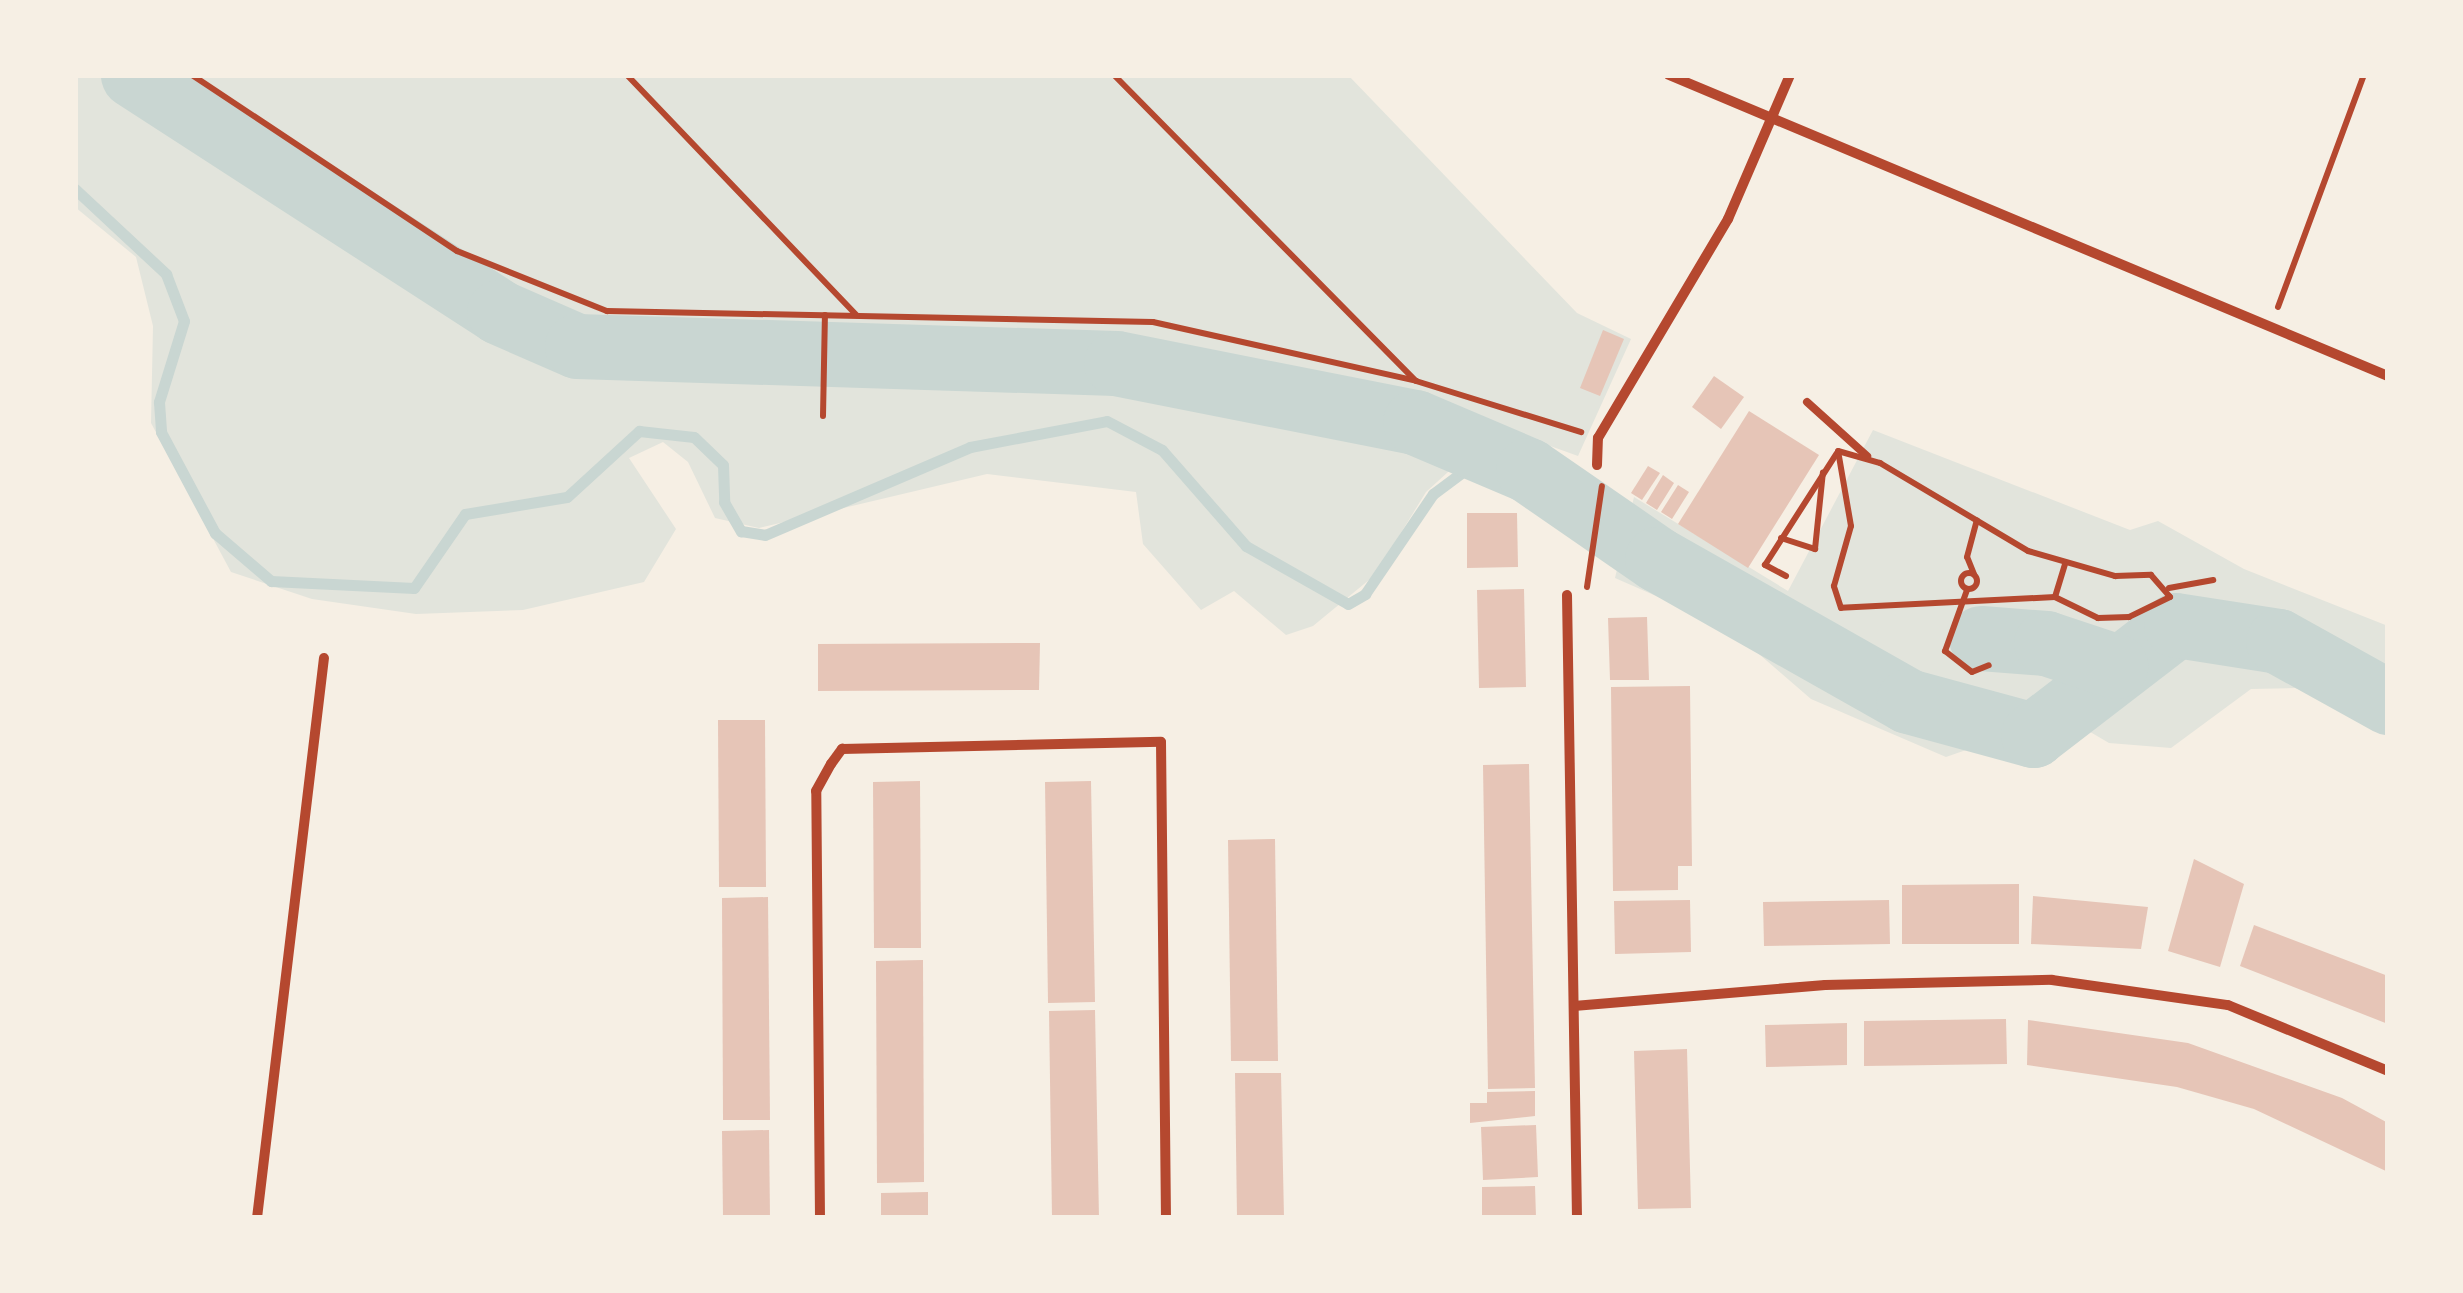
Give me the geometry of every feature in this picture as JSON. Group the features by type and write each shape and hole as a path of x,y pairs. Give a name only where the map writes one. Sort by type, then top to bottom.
{"street":[{"path":"1669,75 1771,121 2388,376"},
{"path":"1597,464 1598,438 1728,219 1790,75"},
{"path":"1567,595 1577,1218"},
{"path":"257,1218 324,658"},
{"path":"820,1218 816,792 842,749 1161,742 1166,1218"},
{"path":"1574,1006 1826,985 2052,980 2228,1006 2388,1071"}],"lane":[{"path":"1807,402 1867,456"}],"path":[{"path":"192,75 458,251 527,286 607,311 1152,322 1416,381 1598,438"},
{"path":"627,75 856,315"},
{"path":"1114,75 1416,381"},
{"path":"2270,327 2364,75"},
{"path":"823,416 824,315"},
{"path":"1838,452 1867,456 1977,520 2065,565 2134,570 2169,588 2213,580"},
{"path":"1786,576 1765,565 1838,452"},
{"path":"1838,452 1851,526 1834,586 1841,608 2055,597 2098,618 2129,617 2165,604 2169,588"},
{"path":"1781,538 1815,549 1823,471"},
{"path":"1589,578 1602,488"},
{"path":"1977,520 1967,557 1974,574 1962,578 1966,590 1956,605 1945,652 1972,672 1989,665"},
{"path":"2055,597 2065,565"}],"shaded area":[{"path":"75,75 108,75 422,290 524,339 556,371 1111,384 1406,442 1459,462 1426,492 1375,575 1313,626 1286,635 1234,591 1201,610 1143,544 1136,492 987,474 759,528 715,518 688,462 663,442 629,458 676,529 644,582 523,610 416,614 312,599 231,572 151,423 153,326 136,257 75,207"},
{"path":"172,75 1348,75 1577,313 1631,339 1578,456 1422,400 1213,352 1062,336 857,342 600,331 506,297"},
{"path":"1873,430 2130,530 2158,521 2244,569 2388,626 2388,717 2295,688 2251,689 2171,748 2109,743 2063,716 1946,757 1811,699 1729,628 1615,578 1634,497 1788,591"}],"building":[{"path":"1603,330 1624,339 1600,396 1580,388"},
{"path":"1714,376 1744,397 1721,429 1692,407"},
{"path":"1749,411 1819,455 1748,568 1678,524"},
{"path":"1648,466 1660,473 1642,500 1631,493"},
{"path":"1663,475 1674,483 1657,510 1646,503"},
{"path":"1678,485 1689,492 1672,519 1661,512"},
{"path":"1467,513 1517,513 1518,567 1467,568"},
{"path":"1524,589 1526,687 1479,688 1477,590"},
{"path":"1647,617 1649,680 1610,680 1608,618"},
{"path":"1040,643 1039,690 818,691 818,644"},
{"path":"1690,686 1692,866 1678,866 1678,890 1613,891 1611,687"},
{"path":"718,720 765,720 766,887 719,887"},
{"path":"1529,764 1535,1088 1488,1089 1483,765"},
{"path":"920,781 921,948 874,948 873,782"},
{"path":"1091,781 1095,1002 1048,1003 1045,782"},
{"path":"1275,839 1278,1061 1231,1061 1228,840"},
{"path":"2194,859 2244,884 2220,967 2168,951"},
{"path":"2019,884 2019,944 1902,944 1902,885"},
{"path":"2033,896 2148,907 2141,949 2031,944"},
{"path":"768,897 770,1120 723,1120 722,898"},
{"path":"1690,900 1691,952 1615,954 1614,901"},
{"path":"1889,900 1890,944 1764,946 1763,902"},
{"path":"2254,925 2388,976 2388,1024 2240,966"},
{"path":"923,960 924,1182 877,1183 876,961"},
{"path":"1095,1010 1099,1218 1052,1218 1049,1011"},
{"path":"2006,1019 2007,1064 1864,1066 1864,1021"},
{"path":"2028,1020 2188,1043 2342,1098 2388,1123 2388,1172 2254,1109 2177,1087 2027,1065"},
{"path":"1847,1023 1847,1065 1766,1067 1765,1025"},
{"path":"1687,1049 1691,1208 1638,1209 1634,1051"},
{"path":"1235,1073 1281,1073 1284,1218 1237,1218"},
{"path":"1535,1091 1535,1116 1470,1123 1470,1103 1487,1103 1487,1092"},
{"path":"1536,1125 1538,1177 1483,1180 1481,1127"},
{"path":"769,1130 770,1218 723,1218 722,1131"},
{"path":"1535,1186 1536,1218 1482,1218 1482,1187"},
{"path":"928,1192 928,1218 881,1218 881,1193"}],"waterway":[{"path":"133,75 499,312 577,346 1116,363 1415,422 1528,470 1657,559 1908,701 2033,735 2176,625 2278,641 2388,702"},
{"path":"75,189 166,274 184,321 159,402 161,432 215,533 271,581 414,588 465,514 567,497 639,431 694,437 723,465 724,502 741,531 765,535 970,447 1107,421 1162,450 1246,546 1348,604 1365,594 1433,494 1488,453"},
{"path":"1981,638 2046,643 2115,666"}]}
